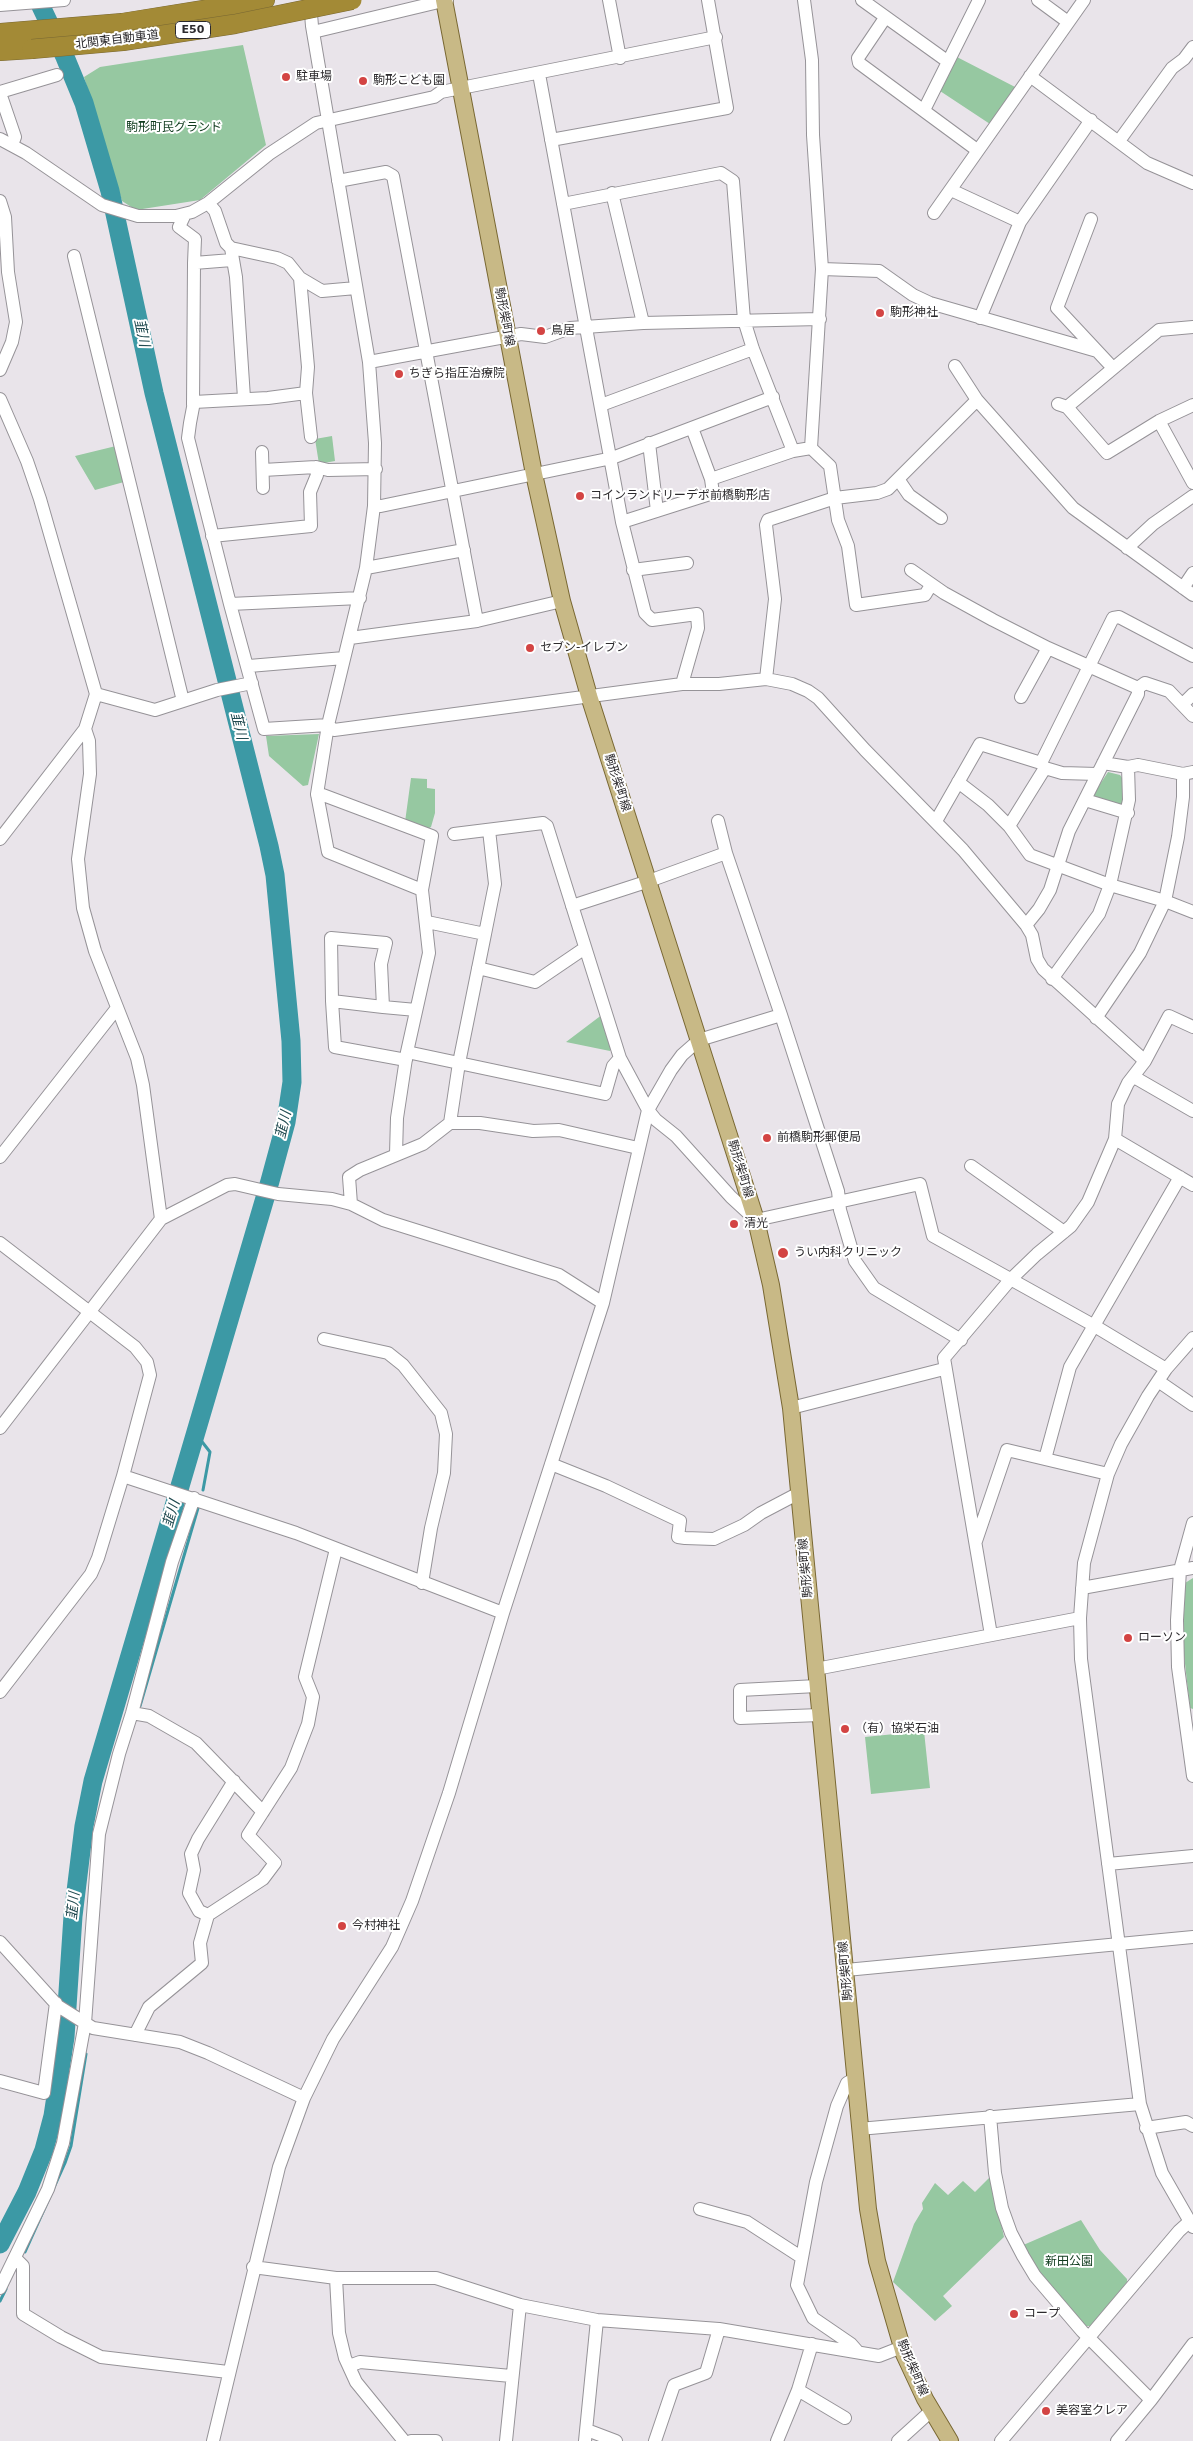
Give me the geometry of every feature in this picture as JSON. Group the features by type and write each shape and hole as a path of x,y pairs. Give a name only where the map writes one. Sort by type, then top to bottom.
{"highway":[{"name":"北関東自動車道","path":"0,34 122,23 265,0"},
{"name":"北関東自動車道","path":"0,51 123,41 235,24 352,0"}],"main road":[{"name":"駒形柴町線","path":"445,0 534,474 562,600 589,696 756,1220 778,1317 791,1408 846,1970 854,2079 872,2235 887,2300 912,2374 931,2411 950,2441"}],"street":[{"path":"0,5 64,0"},
{"path":"310,0 313,32 369,362 376,469 374,506 366,568 328,725 317,785 317,796 328,852 422,890"},
{"path":"313,32 445,0"},
{"path":"609,0 620,58"},
{"path":"552,140 727,108 708,0"},
{"path":"804,0 812,60 812,135 822,269 810,448"},
{"path":"862,0 947,61"},
{"path":"924,110 979,0"},
{"path":"1038,0 1068,22"},
{"path":"934,214 977,150 1084,0"},
{"path":"885,18 858,58 859,63 977,150"},
{"path":"0,139 62,176 102,205 150,218 185,214 208,202 269,154 308,128 328,120 461,89 716,37"},
{"path":"1119,141 1172,68 1184,59 1193,47"},
{"path":"539,74 585,327 612,458 622,522 645,613 652,620 697,614 698,628 682,684"},
{"path":"12,145 15,137 0,92 57,75"},
{"path":"1030,76 1148,163 1193,183"},
{"path":"980,318 1020,222 1091,120"},
{"path":"338,181 386,172 393,176 477,621"},
{"path":"563,204 721,173 733,181 744,320 753,349 793,452"},
{"path":"951,190 1020,222"},
{"path":"612,193 643,323"},
{"path":"0,200 6,224 8,272 16,322 12,342 0,370"},
{"path":"208,202 215,211 231,254 236,277 244,398"},
{"path":"185,214 179,228 196,239 194,263 193,405 188,438 212,536 248,666 247,683 264,729 328,725 334,730 682,684 719,684 766,679 792,684 818,698 865,750 936,821 1026,925 1034,940 1037,959 1052,979 1145,1061"},
{"path":"1091,219 1057,308 1113,368"},
{"path":"194,263 231,254 277,258 288,263 300,278 322,291 356,288"},
{"path":"74,256 184,701"},
{"path":"822,269 879,271 913,295 930,304 1097,351"},
{"path":"300,278 308,367 306,393 311,437"},
{"path":"369,362 527,334 542,337 566,328 643,323 820,319"},
{"path":"1193,327 1159,330 1063,406 1107,453 1159,421 1193,405"},
{"path":"600,405 753,349"},
{"path":"955,366 978,400 1073,508 1188,591 1193,572"},
{"path":"193,405 194,402 268,398 306,393"},
{"path":"374,506 612,458 773,397"},
{"path":"0,399 27,461 40,499 96,694 85,729 0,838"},
{"path":"766,679 775,599 766,525 768,520 835,498 877,493 888,489 978,400"},
{"path":"1159,421 1193,483"},
{"path":"622,522 713,492 712,480 692,428"},
{"path":"649,443 657,511"},
{"path":"712,480 810,448"},
{"path":"810,448 830,466 838,520 848,546 856,605 924,595 932,585"},
{"path":"262,452 263,488"},
{"path":"212,536 311,526 310,492 317,475 316,467"},
{"path":"263,470 316,467 328,470 376,469"},
{"path":"898,479 909,495 942,518"},
{"path":"1127,548 1153,524 1193,496"},
{"path":"366,568 464,550"},
{"path":"633,570 687,564"},
{"path":"911,570 932,585 1048,648 1090,665 1138,688"},
{"path":"230,604 360,598"},
{"path":"350,638 477,621 562,600"},
{"path":"1009,826 1043,765 1111,620 1117,616 1193,656"},
{"path":"1021,697 1048,648"},
{"path":"248,666 344,658"},
{"path":"1026,925 1045,898 1069,831 1138,694 1138,688 1145,682 1165,689 1183,704 1193,716"},
{"path":"96,694 155,710 217,690 247,683"},
{"path":"1183,704 1193,694"},
{"path":"85,729 89,741 90,774 78,859 83,908 95,951 137,1058 143,1085 161,1219"},
{"path":"936,821 980,744 1062,773 1138,765 1188,773 1176,852 1165,901 1140,953 1096,1018"},
{"path":"1052,979 1099,914 1110,885 1130,800 1128,767"},
{"path":"958,782 988,805 1009,826 1030,855 1110,885 1165,901 1193,912"},
{"path":"317,796 323,795 432,836 422,890 429,953 407,1056 397,1118 396,1154"},
{"path":"1085,800 1128,813"},
{"path":"718,821 726,853 782,1014 839,1201 855,1261 874,1288 961,1340"},
{"path":"454,834 543,823 547,826 620,1058 648,1110 756,1220 920,1184 933,1236 1093,1325 1166,1369"},
{"path":"450,1123 459,1063 495,884 488,830"},
{"path":"572,906 726,853"},
{"path":"427,922 485,934"},
{"path":"383,1007 381,964 386,943 331,938 335,1046 459,1063 605,1094 613,1066 620,1058"},
{"path":"478,968 535,982 585,948"},
{"path":"332,1001 416,1010"},
{"path":"0,1157 117,1008"},
{"path":"213,2441 253,2267 279,2167 304,2098 333,2039 392,1947 412,1901 449,1793 503,1613 603,1303 648,1110 682,1055 700,1040 782,1014"},
{"path":"991,1635 944,1369 944,1358 1010,1280 1071,1226 1088,1202 1115,1139 1118,1104 1128,1083 1145,1061 1169,1016 1193,1027"},
{"path":"1134,1077 1193,1111"},
{"path":"351,1204 349,1177 396,1154 423,1144 450,1123 480,1123 533,1131 559,1130 638,1148"},
{"path":"1115,1139 1193,1185"},
{"path":"971,1166 1064,1232"},
{"path":"1045,1460 1070,1367 1180,1178"},
{"path":"0,1428 89,1310 161,1219 228,1185 257,1188 278,1194 332,1199 351,1204 383,1220 560,1275 603,1303"},
{"path":"0,1243 135,1347 149,1367 150,1381 98,1558 91,1574 0,1692"},
{"path":"1001,2441 1179,2231 1191,2225 1162,2173 1146,2128 1140,2104 1081,1659 1080,1618 1082,1588 1090,1537 1108,1474 1135,1418 1158,1381 1193,1338"},
{"path":"324,1340 388,1353 403,1364 441,1413 446,1434 444,1473 431,1528 422,1583"},
{"path":"791,1408 944,1369"},
{"path":"1158,1381 1193,1405"},
{"path":"975,1544 1007,1450 1108,1474"},
{"path":"551,1464 606,1486 680,1522 678,1537 686,1538 714,1539 744,1525 761,1512 799,1493"},
{"path":"123,1476 296,1532 422,1583 503,1613"},
{"path":"0,2288 48,2189 63,2143 83,2022 99,1834 119,1754 191,1497"},
{"path":"1193,1523 1177,1650 1189,1718 1193,1776"},
{"path":"135,2035 149,2007 202,1963 200,1943 208,1916 263,1879 275,1863 248,1835 291,1768 312,1710 313,1697 304,1676 336,1549"},
{"path":"1082,1588 1187,1569"},
{"path":"816,1669 1080,1618"},
{"path":"817,1686 740,1690 740,1718 820,1715"},
{"path":"132,1713 149,1716 196,1742 263,1812"},
{"path":"208,1916 199,1911 189,1893 194,1870 191,1854 198,1839 234,1781"},
{"path":"1108,1864 1193,1856"},
{"path":"846,1970 1193,1936"},
{"path":"0,1942 57,2004 94,2028 180,2042 208,2052 304,2098"},
{"path":"0,2081 44,2093 57,2004"},
{"path":"854,2079 847,2083 837,2106 816,2182 797,2284 813,2318 851,2344 858,2352"},
{"path":"859,2129 1140,2104"},
{"path":"990,2116 995,2173 1002,2208 1011,2233 1035,2276 1089,2337 1151,2400"},
{"path":"1146,2128 1186,2122 1193,2126"},
{"path":"700,2209 746,2222 802,2257"},
{"path":"15,2258 22,2266 24,2314 61,2337 101,2357 228,2372"},
{"path":"253,2267 336,2278 436,2278 520,2304 598,2320 719,2329 880,2356 902,2347"},
{"path":"336,2278 339,2333 349,2366 356,2382 404,2441"},
{"path":"506,2441 520,2304"},
{"path":"598,2320 586,2435 616,2441"},
{"path":"655,2441 674,2385 706,2373 719,2329"},
{"path":"777,2441 798,2390 812,2344"},
{"path":"1117,2441 1193,2344"},
{"path":"349,2366 360,2362 512,2376"},
{"path":"798,2390 845,2418"},
{"path":"898,2441 931,2411"},
{"path":"410,2441 436,2441"}],"green space":[{"name":"駒形町民グランド","path":"243,45 266,145 200,200 136,210 122,201 84,77 100,67"},
{"path":"955,56 1017,88 990,124 937,89"},
{"path":"332,436 335,461 319,464 315,439"},
{"path":"116,446 124,482 95,490 75,456"},
{"path":"319,734 308,785 303,786 269,756 266,736"},
{"path":"1108,772 1120,775 1125,782 1126,804 1121,807 1098,801 1093,795"},
{"path":"411,778 427,779 427,788 435,789 435,813 431,827 426,830 405,822"},
{"path":"603,1014 612,1046 610,1051 566,1042"},
{"path":"1193,1578 1193,1709 1190,1708 1183,1646 1185,1583"},
{"path":"924,1731 930,1788 871,1794 865,1737"},
{"path":"991,2176 1004,2237 943,2296 952,2306 935,2321 893,2282 914,2224 923,2209 922,2203 935,2183 948,2195 963,2181 975,2192"},
{"name":"新田公園","path":"1081,2220 1100,2250 1127,2279 1127,2282 1091,2326 1086,2326 1047,2286 1021,2246"}],"waterway":[{"name":"韮川","path":"0,2244 27,2192 44,2150 53,2116 65,2037 73,1916 84,1826 93,1781 270,1181 286,1122 292,1082 291,1041 275,875 269,846 154,393 110,191 84,103 38,0"},
{"path":"196,1434 210,1452 203,1490"},
{"path":"140,1706 198,1508"},
{"path":"25,2252 71,2146 86,2054"},
{"path":"0,2301 6,2289"}],"place":[{"name":"駐車場","path":"286,77"},
{"name":"駒形こども園","path":"363,81"},
{"name":"駒形神社","path":"880,313"},
{"name":"鳥居","path":"541,331"},
{"name":"ちぎら指圧治療院","path":"399,374"},
{"name":"コインランドリーデポ前橋駒形店","path":"580,496"},
{"name":"セブン-イレブン","path":"530,648"},
{"name":"前橋駒形郵便局","path":"767,1138"},
{"name":"清光","path":"734,1224"},
{"name":"うい内科クリニック","path":"783,1253"},
{"name":"ローソン","path":"1128,1638"},
{"name":"（有）協栄石油","path":"845,1729"},
{"name":"今村神社","path":"342,1926"},
{"name":"コープ","path":"1014,2314"},
{"name":"美容室クレア","path":"1046,2411"}]}
